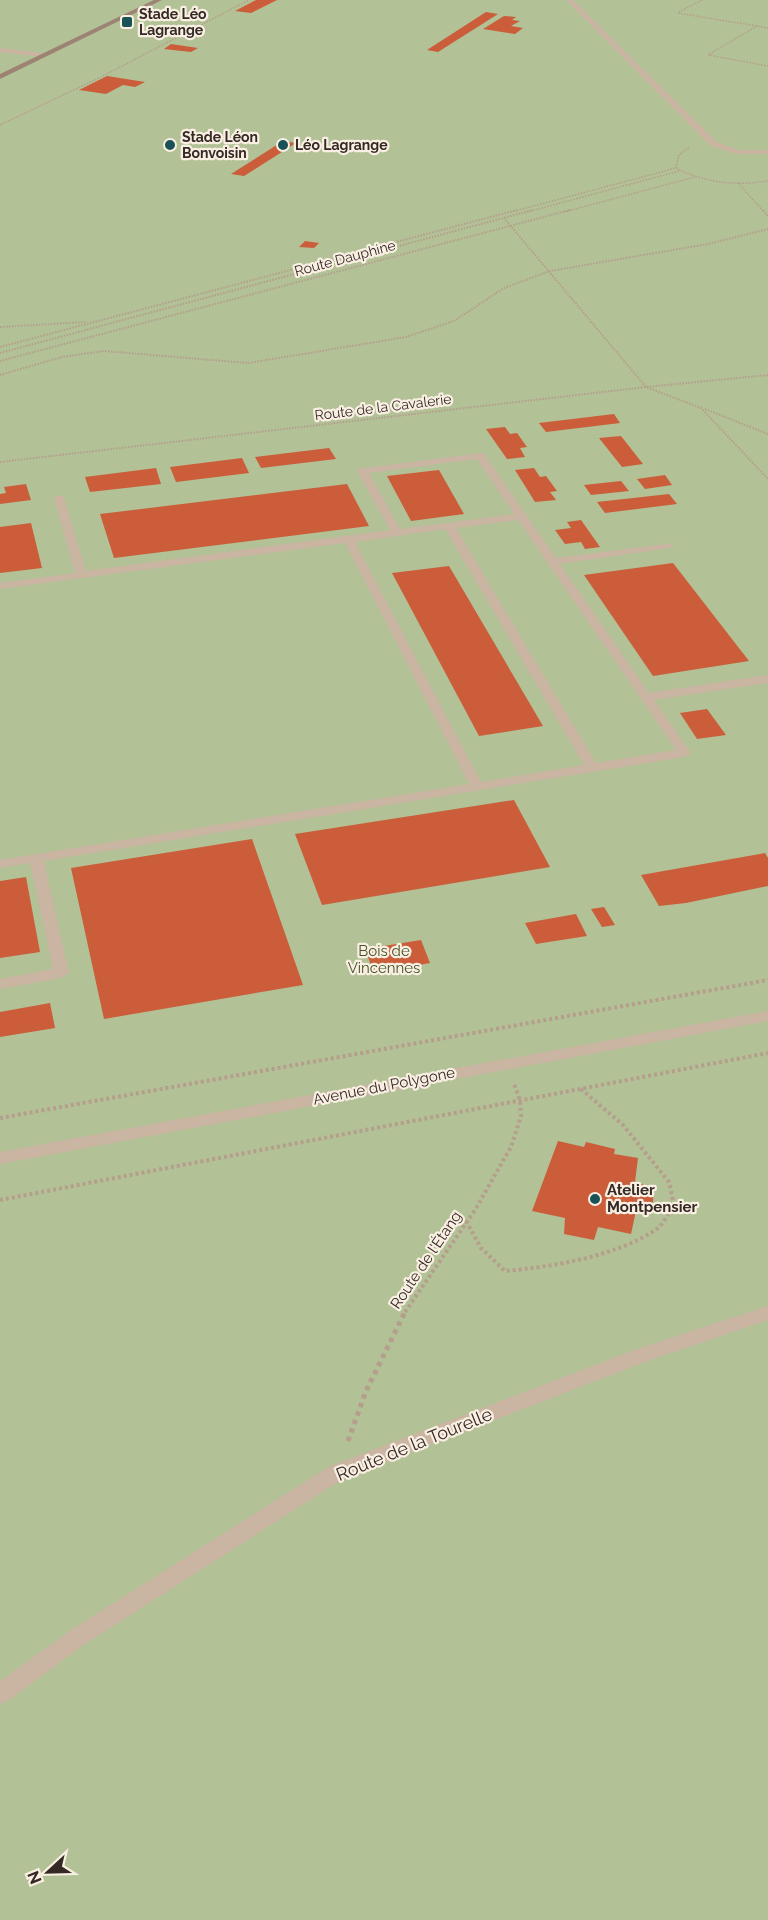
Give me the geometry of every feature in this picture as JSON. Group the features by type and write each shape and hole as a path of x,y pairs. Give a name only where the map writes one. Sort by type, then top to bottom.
{"street":[{"path":"0,76 159,0"},
{"path":"569,0 714,144 737,152 768,152"},
{"path":"0,50 44,55"},
{"path":"0,864 684,753 480,456 362,471 397,533"},
{"path":"59,498 81,575"},
{"path":"0,586 521,516"},
{"path":"449,526 592,768"},
{"path":"349,540 477,787"},
{"path":"553,562 669,545"},
{"path":"646,697 768,679"},
{"path":"0,984 61,973 36,859"},
{"name":"Avenue du Polygone","path":"0,1158 768,1016"},
{"name":"Route de la Tourelle","path":"0,1694 78,1637 337,1472 644,1354 768,1313"}],"path":[{"path":"0,125 99,78 249,0"},
{"path":"702,0 678,13 768,28"},
{"path":"757,26 708,55 768,66"},
{"name":"Route Dauphine","path":"0,353 680,171 696,177"},
{"path":"696,177 737,183 768,181"},
{"name":"Route Dauphine","path":"0,361 696,177"},
{"path":"737,183 768,216"},
{"path":"0,347 504,217 646,387 768,434"},
{"path":"0,375 62,357 95,352 248,363 406,337 454,321 504,288 550,271 708,244 768,229"},
{"path":"0,327 96,321 120,328"},
{"name":"Route de la Cavalerie","path":"0,462 646,387 768,375"},
{"path":"701,408 768,479"},
{"path":"0,1118 768,980"},
{"path":"0,1200 768,1053"},
{"name":"Route de l'Étang","path":"337,1472 366,1391 404,1313 466,1221 511,1147 521,1116 520,1100 506,1063"},
{"path":"466,1221 481,1248 505,1271 540,1268 580,1260 623,1245 660,1227 674,1205 669,1182 623,1125 580,1088"}],"green space":[{"name":"Bois de Vincennes","path":"0,0 768,0 768,1920 0,1920"}],"building":[{"path":"256,0 277,0 251,13 235,11"},
{"path":"486,12 498,14 438,52 427,50"},
{"path":"504,16 516,17 512,20 520,21 511,26 523,28 515,34 483,29"},
{"path":"171,44 198,48 191,52 164,49"},
{"path":"107,76 145,82 135,87 123,85 106,94 79,90"},
{"path":"283,141 296,143 244,176 231,174"},
{"path":"305,241 319,243 314,248 299,247"},
{"path":"614,414 620,423 546,432 539,423"},
{"path":"505,427 510,434 517,433 527,447 520,448 525,457 507,459 486,429"},
{"path":"621,436 643,464 622,467 599,438"},
{"path":"329,448 336,459 261,468 255,457"},
{"path":"242,458 249,473 176,482 170,467"},
{"path":"156,468 161,484 90,492 85,477"},
{"path":"534,468 540,477 546,476 557,491 550,492 556,500 535,502 515,470"},
{"path":"439,470 464,514 411,521 387,476"},
{"path":"665,475 672,485 645,489 637,479"},
{"path":"621,481 629,491 591,495 584,485"},
{"path":"26,484 31,500 0,504 0,494 6,493 4,487"},
{"path":"347,484 369,526 114,558 100,514"},
{"path":"669,494 677,504 605,513 597,502"},
{"path":"581,520 600,547 585,549 581,542 565,544 555,530 571,528 567,522"},
{"path":"31,523 42,568 0,573 0,527"},
{"path":"673,563 749,661 653,676 584,575"},
{"path":"449,566 543,726 479,736 392,573"},
{"path":"707,709 726,735 697,739 680,713"},
{"path":"514,800 550,867 322,905 295,834"},
{"path":"252,839 303,985 104,1019 71,868"},
{"path":"765,853 768,858 768,886 686,903 659,906 641,875"},
{"path":"26,877 40,952 0,958 0,881"},
{"path":"604,907 615,925 602,927 591,909"},
{"path":"576,914 587,936 536,944 525,923"},
{"path":"421,940 430,963 374,973 365,949"},
{"path":"50,1003 55,1028 0,1037 0,1012"},
{"name":"Atelier Montpensier","path":"558,1141 584,1147 586,1142 615,1149 614,1154 638,1158 635,1182 654,1188 652,1214 636,1211 631,1234 598,1227 594,1240 564,1234 565,1218 532,1211"}],"place":[{"name":"Stade Léo Lagrange","path":"127,22"},
{"name":"Stade Léon Bonvoisin","path":"170,145"},
{"name":"Léo Lagrange","path":"283,145"},
{"name":"Atelier Montpensier","path":"595,1199"}]}
